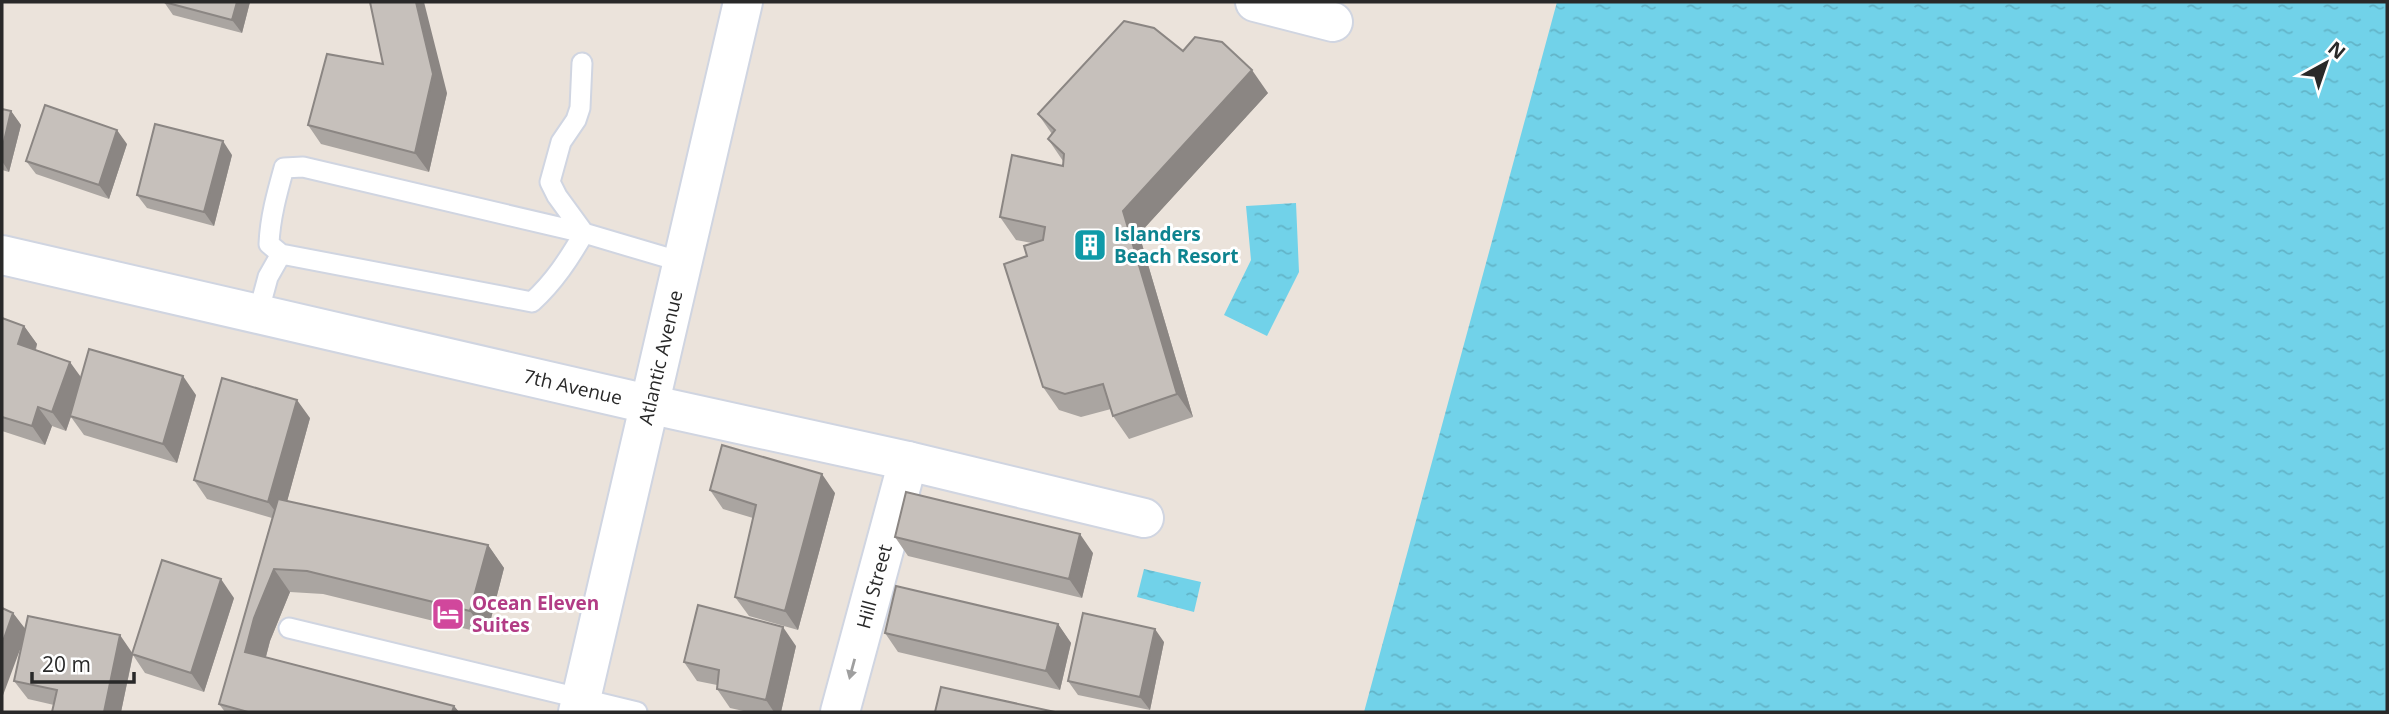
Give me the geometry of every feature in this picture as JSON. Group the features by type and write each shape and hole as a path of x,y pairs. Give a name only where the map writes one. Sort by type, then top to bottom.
{"street":[{"name":"Atlantic Avenue","path":"579,705 743,2"},
{"path":"1255,2 1333,22"},
{"name":"7th Avenue","path":"2,255 908,461 1144,518"},
{"name":"Hill Street","path":"840,712 908,461"}],"lane":[{"path":"582,63 580,108 576,120 561,142 550,182 584,233"},
{"path":"584,233 549,287 532,302 281,254 269,244 284,168 303,167 584,233 682,262"},
{"path":"258,314 268,277 281,254"},
{"path":"289,628 579,705 637,712"}],"water":[{"path":"1557,2 2387,2 2387,712 1364,712"},
{"path":"1296,203 1299,272 1267,336 1224,315 1251,260 1246,206"},
{"path":"1144,569 1201,582 1194,612 1137,597"}],"building":[{"path":"164,2 237,2 232,20"},
{"path":"370,2 416,2 433,74 415,153 308,125 327,54 383,64"},
{"name":"Islanders Beach Resort","path":"1124,21 1154,28 1183,51 1195,37 1222,42 1252,70 1123,211 1177,394 1113,416 1103,384 1065,394 1043,387 1004,264 1027,256 1024,246 1043,240 1045,227 1000,217 1012,155 1063,166 1064,154 1048,139 1055,130 1038,114"},
{"path":"45,105 117,130 99,185 26,161"},
{"path":"2,109 11,111 2,150"},
{"path":"155,124 223,141 204,212 137,195"},
{"path":"2,318 24,326 18,344 70,362 52,412 38,407 32,426 2,417"},
{"path":"89,349 183,376 163,444 70,416"},
{"path":"222,378 297,400 268,502 194,480"},
{"path":"722,445 822,474 785,611 735,597 756,505 710,490"},
{"path":"906,492 1080,534 1069,579 895,537"},
{"path":"278,499 488,545 470,611 307,571 274,569 254,618 245,652 454,706 452,712 248,712 219,704"},
{"path":"162,560 221,579 191,673 132,654"},
{"path":"896,586 1058,624 1046,671 885,633"},
{"path":"698,605 783,627 766,700 717,689 719,670 684,662"},
{"path":"2,608 13,613 2,644"},
{"path":"1083,613 1155,629 1140,697 1068,681"},
{"path":"28,616 120,635 104,712 52,712 57,690 14,681"},
{"path":"941,687 1055,712 935,712"}],"place":[{"name":"Islanders Beach Resort","path":"1090,245"},
{"name":"Ocean Eleven Suites","path":"448,614"}]}
